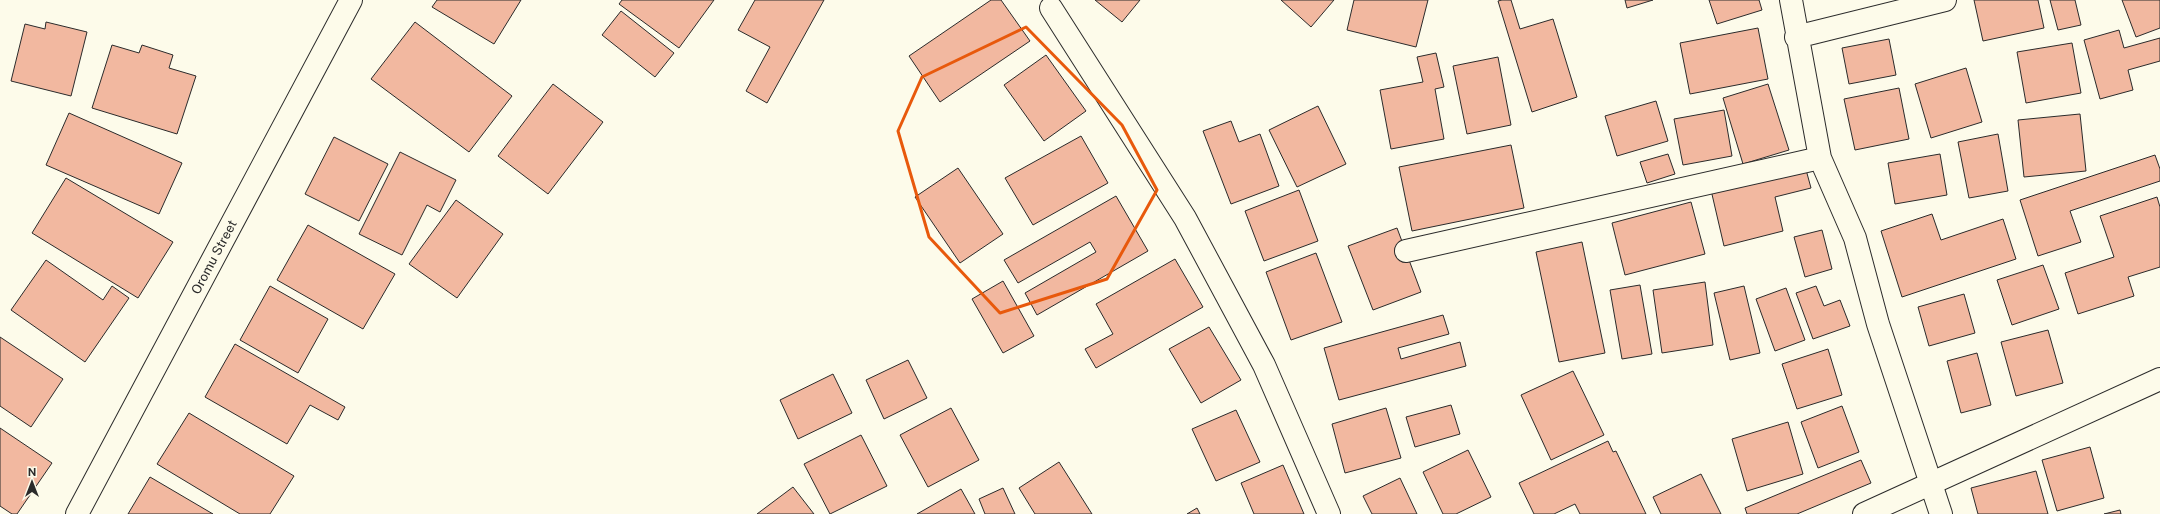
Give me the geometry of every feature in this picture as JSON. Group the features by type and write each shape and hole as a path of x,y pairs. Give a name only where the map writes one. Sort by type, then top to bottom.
{"street":[{"name":"Oromu Street","path":"77,514 351,0"},
{"path":"1791,0 1796,37 1820,158 1855,238 1878,324 1941,514"},
{"path":"1796,37 1945,0"},
{"path":"1051,8 1185,218 1264,365 1329,514"},
{"path":"1406,251 1820,158"},
{"path":"1864,514 2160,379"}],"highlighted area":[{"path":"1026,27 1122,125 1157,190 1107,279 1000,313 929,237 898,131 922,77"}],"building":[{"path":"437,0 521,0 494,44 432,7"},
{"path":"622,0 714,0 679,48 619,4"},
{"path":"755,0 824,0 767,103 746,91 770,47 738,30"},
{"path":"991,0 1001,0 1030,41 940,102 909,56"},
{"path":"1095,0 1140,0 1122,22"},
{"path":"1281,0 1334,0 1311,27"},
{"path":"1354,0 1428,0 1416,47 1347,30"},
{"path":"1511,0 1520,29 1553,19 1577,97 1532,112 1498,1"},
{"path":"1625,0 1653,0 1627,8"},
{"path":"1709,0 1759,0 1762,10 1717,24"},
{"path":"1974,0 2038,0 2044,28 1983,41"},
{"path":"2050,0 2075,0 2081,25 2058,30"},
{"path":"2122,0 2160,0 2160,28 2136,37"},
{"path":"621,11 674,53 655,77 602,35"},
{"path":"46,22 87,32 71,96 11,81 25,24 45,29"},
{"path":"415,22 512,96 469,152 371,79"},
{"path":"1758,28 1768,79 1690,94 1680,43"},
{"path":"2119,30 2124,48 2160,38 2160,61 2128,70 2133,90 2100,99 2084,40"},
{"path":"1889,39 1896,75 1849,84 1842,48"},
{"path":"2072,43 2081,93 2026,103 2017,52"},
{"path":"112,45 139,53 142,45 173,55 169,68 196,76 177,134 92,108"},
{"path":"1436,53 1444,87 1435,89 1444,139 1391,149 1380,90 1423,82 1417,57"},
{"path":"1046,55 1086,111 1044,141 1004,85"},
{"path":"1498,57 1511,125 1467,134 1453,66"},
{"path":"1966,68 1982,122 1931,138 1915,84"},
{"path":"553,84 603,122 548,194 498,156"},
{"path":"1768,84 1789,150 1743,164 1723,98"},
{"path":"1899,88 1909,139 1855,150 1844,99"},
{"path":"1656,101 1668,141 1617,156 1605,116"},
{"path":"1318,106 1346,164 1297,187 1269,130"},
{"path":"1724,110 1732,156 1683,165 1674,119"},
{"path":"69,113 182,163 159,214 46,165"},
{"path":"2080,114 2086,171 2024,177 2018,120"},
{"path":"1231,121 1239,142 1260,134 1279,186 1231,204 1203,131"},
{"path":"1998,134 2008,191 1969,198 1958,142"},
{"path":"1081,136 1108,183 1033,225 1005,178"},
{"path":"334,137 388,164 359,221 305,194"},
{"path":"1511,145 1524,208 1412,231 1399,167"},
{"path":"400,152 456,180 440,212 427,205 402,255 359,234"},
{"path":"1668,154 1675,174 1647,183 1640,162"},
{"path":"1940,154 1947,195 1895,204 1888,163"},
{"path":"2155,155 2160,169 2160,181 2070,211 2081,242 2038,256 2020,200"},
{"path":"1805,166 1811,188 1775,197 1783,231 1724,246 1711,190"},
{"path":"958,168 1003,234 960,263 915,197"},
{"path":"66,178 173,242 138,298 32,233"},
{"path":"1299,190 1318,241 1264,261 1245,211"},
{"path":"1116,196 1148,251 1037,315 1025,293 1096,252 1090,242 1018,283 1004,260"},
{"path":"2157,197 2160,207 2160,267 2128,277 2134,296 2078,314 2065,273 2114,257 2100,216"},
{"path":"456,200 503,234 457,298 409,264"},
{"path":"1691,202 1705,254 1625,275 1612,223"},
{"path":"1932,214 1941,240 2003,219 2016,259 1902,297 1881,231"},
{"path":"308,225 395,274 363,329 277,280"},
{"path":"1397,228 1421,292 1373,310 1348,246"},
{"path":"1822,230 1832,269 1805,277 1794,237"},
{"path":"1582,242 1605,353 1559,362 1536,252"},
{"path":"1316,253 1342,322 1291,340 1266,272"},
{"path":"1175,259 1203,307 1096,368 1085,349 1113,334 1096,304"},
{"path":"46,260 103,300 112,286 129,298 85,362 11,310"},
{"path":"2043,265 2059,309 2012,325 1997,280"},
{"path":"1003,281 1034,336 1003,353 972,299"},
{"path":"1705,282 1713,345 1662,353 1653,290"},
{"path":"1640,285 1652,354 1622,359 1610,290"},
{"path":"270,286 328,319 298,373 240,340"},
{"path":"1744,286 1760,353 1730,360 1714,293"},
{"path":"1816,286 1824,306 1840,300 1850,326 1813,339 1796,293"},
{"path":"1786,288 1805,340 1775,351 1756,299"},
{"path":"1964,294 1975,333 1929,346 1918,307"},
{"path":"1443,315 1449,334 1398,348 1401,359 1460,342 1466,366 1339,400 1324,348"},
{"path":"1209,327 1241,380 1201,403 1169,349"},
{"path":"2048,330 2063,383 2016,396 2001,342"},
{"path":"0,337 63,379 31,427 0,406"},
{"path":"235,344 345,407 338,420 310,405 287,444 205,397"},
{"path":"1828,349 1842,395 1797,409 1782,364"},
{"path":"1977,353 1991,405 1961,413 1947,361"},
{"path":"908,360 927,398 884,419 866,380"},
{"path":"1573,371 1604,435 1551,460 1521,395"},
{"path":"833,374 852,413 798,439 780,400"},
{"path":"1451,405 1460,434 1415,447 1406,417"},
{"path":"1842,406 1859,452 1818,468 1801,422"},
{"path":"951,408 979,460 928,487 900,435"},
{"path":"1386,408 1401,458 1345,473 1332,424"},
{"path":"1236,410 1260,462 1216,481 1192,429"},
{"path":"189,413 294,476 270,514 240,514 157,464"},
{"path":"1788,422 1803,474 1747,491 1732,439"},
{"path":"0,428 52,463 17,514 12,514 0,506"},
{"path":"861,435 887,486 830,514 804,464"},
{"path":"1608,441 1613,452 1616,451 1646,514 1580,514 1575,504 1554,514 1534,514 1519,483"},
{"path":"2090,447 2104,498 2057,511 2042,460"},
{"path":"1468,450 1491,497 1456,514 1443,514 1423,472"},
{"path":"1861,460 1871,483 1797,514 1747,514 1745,508"},
{"path":"1059,462 1092,514 1035,514 1019,488"},
{"path":"1283,465 1304,514 1254,514 1241,483"},
{"path":"2036,471 2048,514 1978,514 1971,488"},
{"path":"1701,474 1721,514 1661,514 1653,497"},
{"path":"150,477 213,514 128,514"},
{"path":"1400,478 1417,514 1372,514 1363,496"},
{"path":"793,487 814,514 757,514"},
{"path":"1003,488 1015,514 985,514 979,499"},
{"path":"961,489 975,514 917,514"},
{"path":"1197,508 1200,514 1187,514"},
{"path":"2120,510 2121,514 2104,514"}]}
